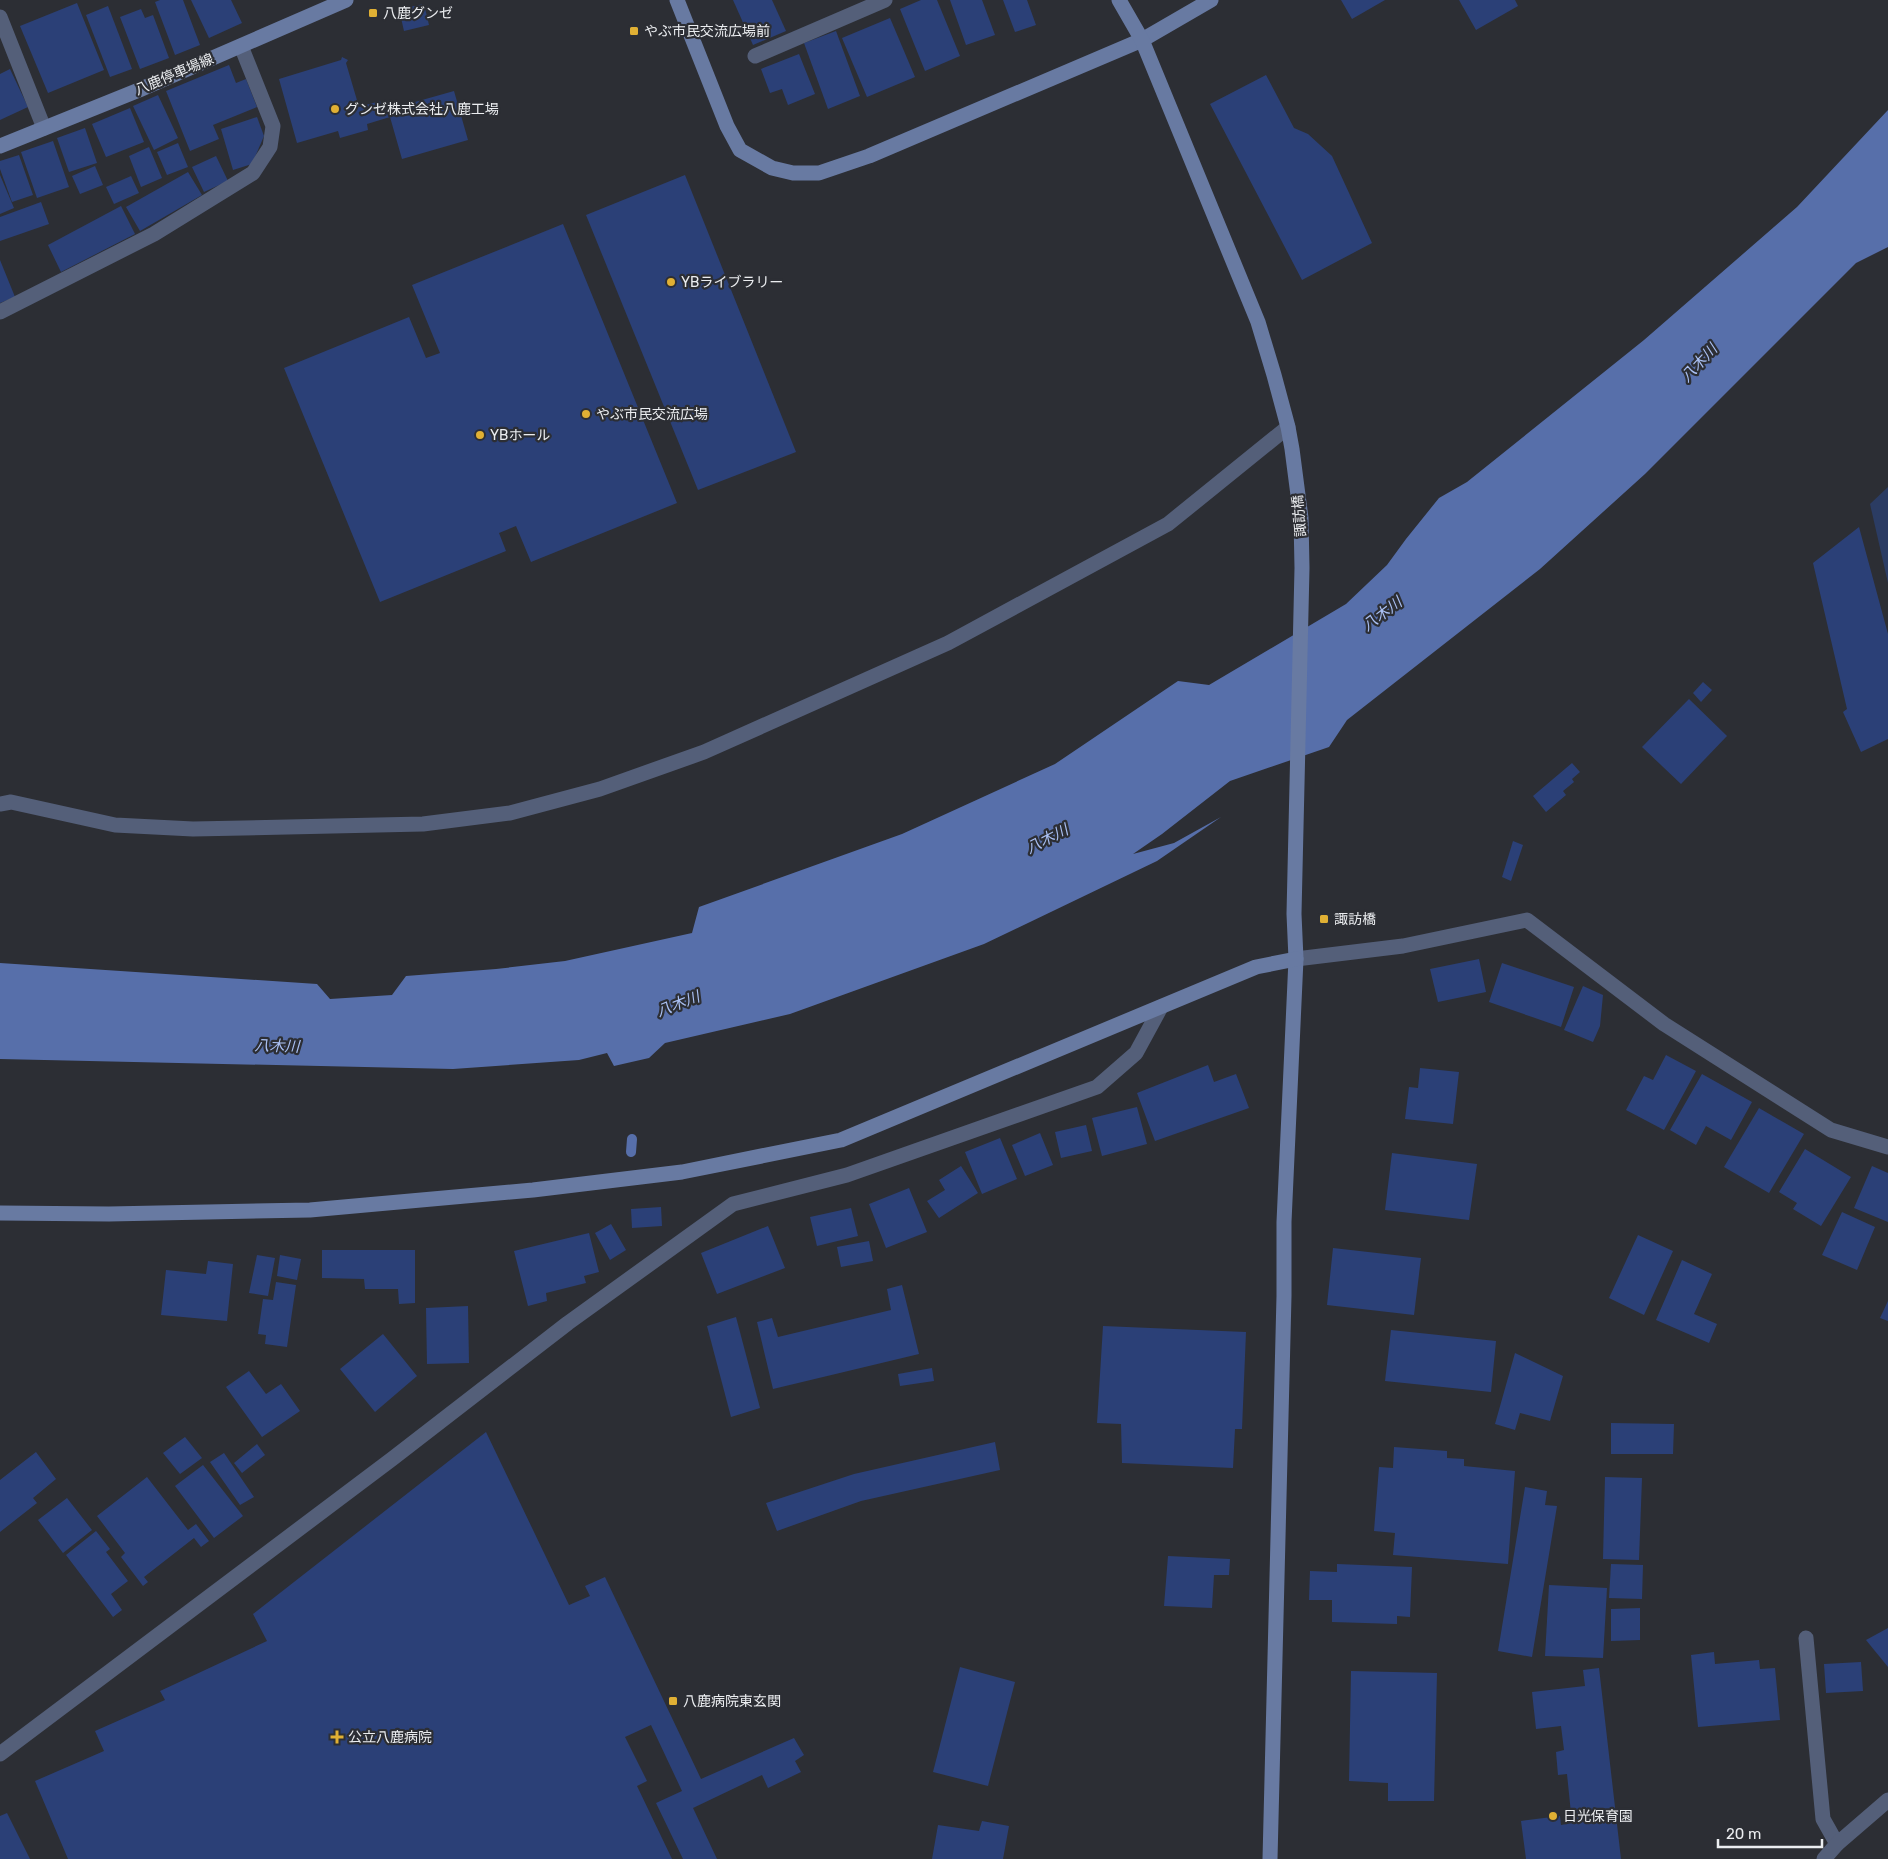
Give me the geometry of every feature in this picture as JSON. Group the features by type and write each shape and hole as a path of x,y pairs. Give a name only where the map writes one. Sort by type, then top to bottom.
{"street":[{"name":"八鹿停車場線","path":"0,146 241,46 346,0"},
{"path":"677,0 727,126 740,150 772,168 793,173 819,173 869,156 1142,40 1211,0"},
{"path":"755,56 885,0"},
{"path":"1119,0 1142,40"},
{"path":"0,16 44,128"},
{"name":"諏訪橋","path":"1142,40 1258,322 1288,427 1301,518 1302,568 1294,914 1296,958 1284,1222 1284,1296 1270,1859"},
{"path":"0,312 154,234 253,173 270,147 273,126 241,46"},
{"path":"0,804 12,802 115,825 194,829 423,824 510,813 600,789 704,752 948,644 1168,524 1288,427"},
{"path":"0,1212 109,1214 310,1210 533,1190 682,1172 841,1140 1256,967 1296,958 1402,946 1527,920 1664,1024 1831,1130 1888,1148"},
{"path":"0,1754 392,1459 568,1323 733,1204 847,1175 1097,1087 1136,1053 1161,1007"},
{"path":"1806,1638 1823,1818 1837,1844"},
{"path":"1824,1859 1837,1844 1888,1800"}],"shaded area":[{"path":"1888,487 1888,583 1870,504"}],"water":[{"name":"八木川","path":"1888,110 1888,247 1856,263 1645,474 1540,569 1347,720 1329,747 1230,781 1133,854 1174,843 1221,817 1157,861 984,944 790,1014 665,1043 649,1058 614,1066 607,1053 579,1060 453,1069 0,1059 0,963 317,984 330,999 392,995 406,976 565,961 692,933 699,907 902,834 1055,764 1178,681 1209,685 1346,604 1387,565 1439,498 1467,482 1644,340 1797,207"}],"building":[{"path":"160,0 183,0 200,45 175,55 155,2"},
{"path":"191,0 231,0 242,23 209,38"},
{"path":"733,0 772,0 786,31 753,45"},
{"path":"921,0 937,0 960,56 925,71 900,9"},
{"path":"950,0 982,0 995,35 966,45"},
{"path":"1003,0 1027,0 1036,25 1015,32"},
{"path":"1341,0 1385,0 1352,19"},
{"path":"1459,0 1515,0 1518,6 1476,30"},
{"path":"77,3 104,70 48,93 20,26"},
{"path":"424,4 429,25 404,31 399,9"},
{"path":"108,6 132,69 110,77 86,15"},
{"path":"141,9 145,18 153,15 169,58 140,69 120,17"},
{"path":"890,18 915,77 867,97 842,38"},
{"path":"836,31 860,96 828,109 804,43"},
{"path":"799,54 815,94 788,105 782,89 770,93 761,69"},
{"name":"グンゼ株式会社八鹿工場","path":"342,57 348,60 346,63 359,107 380,101 383,111 454,91 468,140 402,159 390,117 367,124 368,130 340,138 338,131 297,143 279,79 341,60"},
{"path":"229,65 236,83 246,79 257,107 213,125 219,139 190,151 166,91"},
{"path":"10,69 28,107 0,120 0,74"},
{"path":"1266,75 1294,128 1308,134 1332,156 1372,243 1302,280 1210,104"},
{"path":"158,95 178,138 154,150 133,106"},
{"path":"130,108 144,142 106,157 92,124"},
{"path":"257,117 264,136 252,164 233,170 221,129"},
{"path":"85,128 97,163 69,172 57,138"},
{"path":"53,141 69,187 37,198 21,152"},
{"path":"178,143 188,167 167,175 157,152"},
{"path":"149,147 162,178 141,187 129,156"},
{"path":"19,155 33,195 12,202 0,169 0,161"},
{"path":"216,156 228,181 204,192 192,167"},
{"path":"95,166 103,185 80,194 72,176"},
{"path":"188,172 202,195 140,231 126,207"},
{"path":"0,175 14,208 0,214"},
{"name":"YBライブラリー","path":"685,175 796,452 698,490 586,215"},
{"path":"131,176 139,193 114,204 106,187"},
{"path":"41,202 49,224 0,241 0,217"},
{"path":"121,206 135,234 61,272 48,245"},
{"name":"YBホール","path":"563,224 677,503 531,562 516,526 499,533 506,551 380,602 284,368 409,317 426,358 440,353 412,285"},
{"path":"0,260 15,297 0,303"},
{"path":"1859,527 1888,634 1888,739 1861,752 1843,712 1847,709 1813,563"},
{"path":"1703,682 1712,690 1701,702 1693,693"},
{"path":"1689,699 1727,736 1681,784 1642,747"},
{"path":"1572,763 1580,772 1572,779 1574,782 1563,791 1566,795 1546,812 1533,796"},
{"path":"1513,841 1523,845 1511,881 1502,877"},
{"path":"1479,959 1486,992 1438,1002 1430,969"},
{"path":"1502,963 1574,987 1561,1027 1489,1002"},
{"path":"1583,986 1603,995 1600,1026 1593,1042 1564,1030"},
{"path":"1666,1055 1696,1071 1664,1130 1626,1110 1644,1076 1653,1080"},
{"path":"1208,1065 1214,1082 1236,1074 1249,1108 1155,1141 1137,1093"},
{"path":"1420,1068 1459,1072 1453,1124 1405,1119 1409,1087 1418,1088"},
{"path":"1702,1074 1752,1102 1731,1140 1706,1126 1696,1145 1670,1130"},
{"path":"1137,1107 1147,1144 1102,1156 1092,1118"},
{"path":"1759,1108 1804,1134 1769,1193 1724,1167"},
{"path":"1086,1125 1092,1151 1061,1158 1055,1132"},
{"path":"1040,1133 1053,1165 1025,1176 1012,1145"},
{"path":"1000,1138 1017,1179 982,1194 965,1152"},
{"path":"1805,1149 1851,1177 1821,1226 1793,1209 1797,1203 1779,1192"},
{"path":"1392,1153 1477,1164 1469,1220 1385,1210"},
{"path":"961,1166 978,1193 939,1218 927,1201 945,1190 939,1180"},
{"path":"1872,1166 1888,1173 1888,1222 1854,1208"},
{"path":"909,1188 927,1232 886,1248 869,1204"},
{"path":"661,1207 662,1226 632,1228 631,1209"},
{"path":"851,1208 858,1236 817,1246 810,1217"},
{"path":"1842,1212 1875,1227 1857,1270 1822,1255"},
{"path":"611,1224 626,1250 610,1260 595,1233"},
{"path":"768,1226 785,1268 717,1294 701,1253"},
{"path":"589,1233 599,1272 584,1276 586,1283 546,1293 547,1301 528,1306 514,1251"},
{"path":"1638,1235 1673,1251 1644,1315 1609,1298"},
{"path":"869,1241 873,1261 841,1267 837,1247"},
{"path":"1333,1248 1421,1258 1414,1315 1327,1305"},
{"path":"322,1250 415,1250 415,1303 399,1304 398,1289 365,1289 364,1279 322,1278"},
{"path":"257,1255 275,1258 268,1296 249,1293"},
{"path":"280,1255 301,1259 297,1280 277,1276"},
{"path":"1682,1260 1712,1274 1694,1314 1717,1324 1709,1343 1656,1320"},
{"path":"208,1261 233,1264 227,1321 161,1315 166,1270 206,1274"},
{"path":"276,1282 296,1285 287,1347 265,1344 266,1335 258,1334 263,1299 273,1300"},
{"path":"902,1285 919,1354 773,1389 757,1322 772,1318 778,1337 891,1310 887,1289"},
{"path":"1888,1301 1888,1321 1880,1318"},
{"path":"468,1306 469,1363 427,1364 426,1308"},
{"path":"736,1317 760,1408 731,1417 707,1326"},
{"path":"1103,1326 1246,1332 1242,1429 1235,1429 1233,1468 1122,1463 1121,1424 1097,1423"},
{"path":"1391,1330 1496,1341 1491,1392 1385,1381"},
{"path":"383,1334 417,1376 375,1412 340,1369"},
{"path":"1515,1353 1563,1376 1550,1421 1520,1413 1515,1430 1495,1424"},
{"path":"932,1368 934,1381 900,1386 898,1374"},
{"path":"249,1371 266,1394 281,1384 300,1411 262,1437 226,1387"},
{"path":"1611,1423 1674,1424 1673,1454 1611,1454"},
{"path":"486,1432 569,1605 590,1596 585,1586 605,1577 701,1779 794,1738 804,1755 795,1761 801,1772 768,1788 762,1775 693,1808 717,1859 683,1859 656,1803 682,1791 651,1725 625,1737 647,1781 637,1786 672,1859 68,1859 35,1781 104,1751 95,1731 165,1700 160,1691 267,1641 253,1614"},
{"path":"185,1437 202,1458 180,1474 163,1453"},
{"path":"995,1442 1000,1470 861,1501 777,1531 766,1503 854,1474"},
{"path":"257,1444 265,1455 242,1473 234,1463"},
{"path":"1394,1447 1447,1451 1447,1458 1464,1459 1464,1466 1515,1471 1508,1564 1393,1555 1395,1533 1374,1531 1379,1467 1393,1468"},
{"path":"36,1452 56,1479 33,1498 37,1503 0,1532 0,1480"},
{"path":"224,1453 254,1497 240,1505 210,1462"},
{"path":"203,1465 243,1516 214,1538 175,1486"},
{"path":"147,1477 188,1530 196,1524 209,1541 201,1547 194,1538 144,1577 148,1582 143,1586 121,1557 125,1553 97,1516"},
{"path":"1605,1477 1642,1478 1639,1560 1603,1559"},
{"path":"1525,1487 1547,1491 1545,1505 1557,1506 1532,1657 1498,1651"},
{"path":"67,1498 92,1530 63,1553 38,1520"},
{"path":"96,1531 110,1549 106,1552 128,1581 111,1594 122,1610 113,1617 66,1555"},
{"path":"1168,1556 1230,1559 1229,1575 1214,1575 1212,1608 1164,1606"},
{"path":"1337,1564 1412,1567 1410,1617 1397,1616 1397,1624 1332,1622 1332,1600 1309,1600 1310,1571 1337,1572"},
{"path":"1611,1564 1643,1565 1642,1599 1609,1598"},
{"path":"1549,1585 1607,1588 1603,1658 1545,1656"},
{"path":"1640,1608 1640,1640 1611,1641 1611,1609"},
{"path":"1888,1628 1888,1667 1866,1640"},
{"path":"1714,1652 1715,1664 1759,1660 1760,1669 1775,1668 1780,1720 1698,1727 1691,1655"},
{"path":"1861,1662 1863,1691 1826,1693 1824,1664"},
{"path":"960,1667 1015,1682 988,1786 933,1772"},
{"path":"1599,1668 1621,1859 1526,1859 1521,1821 1560,1816 1561,1825 1572,1823 1567,1774 1558,1775 1556,1752 1564,1750 1561,1726 1536,1729 1532,1692 1585,1686 1583,1670"},
{"path":"1351,1671 1437,1673 1434,1801 1388,1801 1388,1783 1349,1781"},
{"path":"7,1813 30,1859 0,1859 0,1816"},
{"path":"982,1821 1009,1826 1003,1859 932,1859 938,1825 979,1831"}],"waterway":[{"path":"631,1152 632,1139"}],"place":[{"name":"八鹿グンゼ","path":"373,13"},
{"name":"やぶ市民交流広場前","path":"634,31"},
{"name":"グンゼ株式会社八鹿工場","path":"335,109"},
{"name":"YBライブラリー","path":"671,282"},
{"name":"やぶ市民交流広場","path":"586,414"},
{"name":"YBホール","path":"480,435"},
{"name":"諏訪橋","path":"1324,919"},
{"name":"八鹿病院東玄関","path":"673,1701"},
{"name":"公立八鹿病院","path":"337,1737"},
{"name":"日光保育園","path":"1553,1816"}]}
